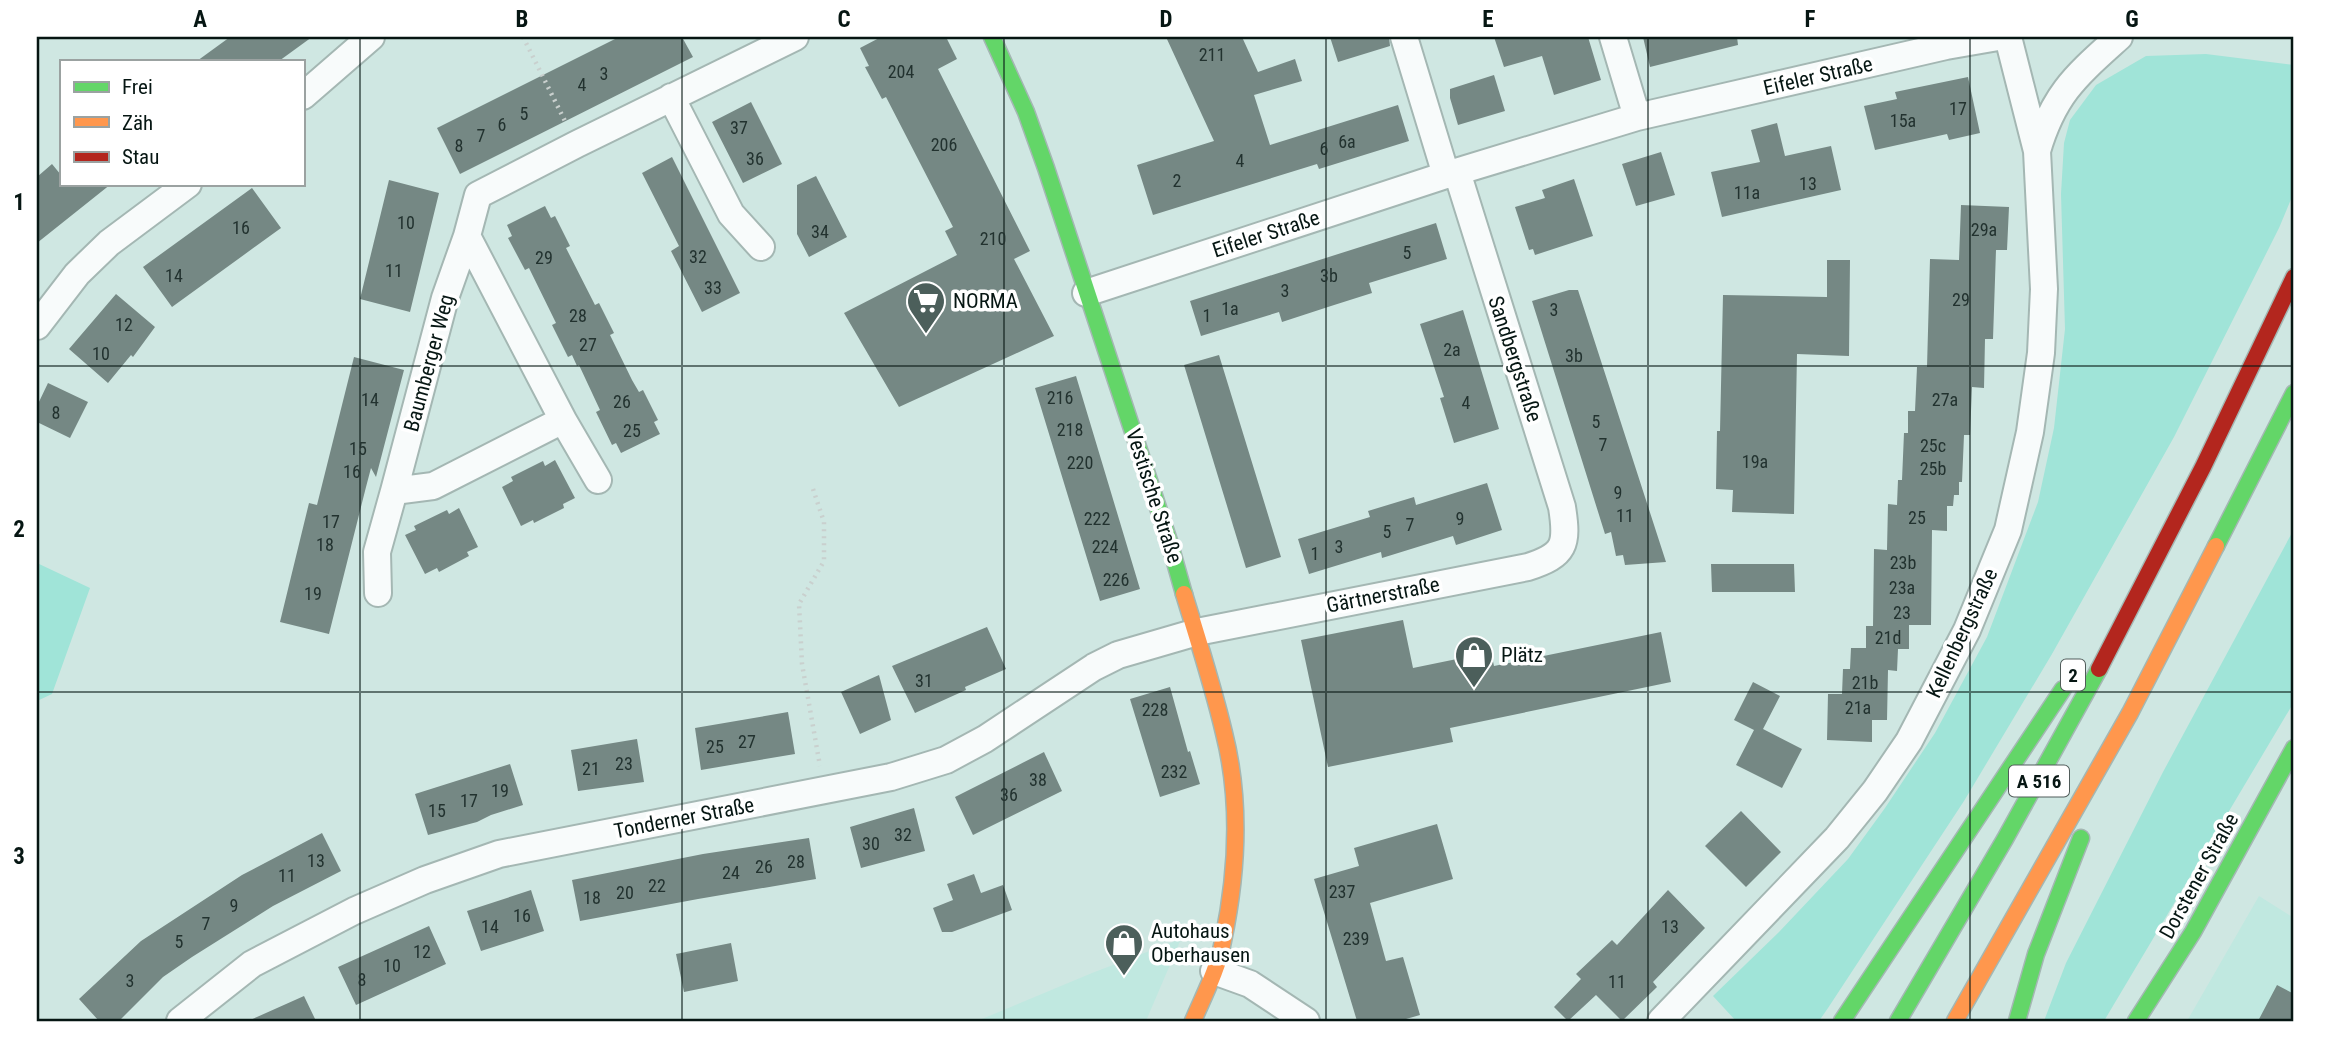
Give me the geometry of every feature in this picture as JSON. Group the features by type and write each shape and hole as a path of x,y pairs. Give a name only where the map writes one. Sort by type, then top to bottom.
{"main road":[{"name":"Vestische Straße","path":"992,37 1026,112 1046,168 1169,541 1225,735 1234,804 1235,857 1228,914 1214,971 1193,1021"},
{"name":"A 516","path":"1898,1021 2041,776 2217,442 2294,277"},
{"name":"A 516","path":"1955,1021 2130,713 2213,556 2294,393"},
{"name":"2","path":"2092,647 2169,534"},
{"name":"2","path":"1842,1021 1976,816 2069,681"},
{"path":"2017,1021 2036,954 2130,713"},
{"name":"Dorstener Straße","path":"2136,1021 2193,932 2294,748"}],"street":[{"path":"304,95 371,37"},
{"name":"Baumberger Weg","path":"378,593 377,552 445,298 478,195 795,37"},
{"path":"1404,37 1452,174"},
{"path":"1613,37 1637,117"},
{"name":"Eifeler Straße","path":"1086,293 1637,117 1946,46 1998,37"},
{"name":"Kellenbergstraße","path":"1661,1021 1837,838 1875,792 1909,741 1967,630 2008,530 2030,432 2041,353 2044,289 2038,151 2008,37"},
{"name":"Kellenbergstraße","path":"2038,151 2049,117 2061,96 2079,72 2119,37"},
{"path":"671,97 731,214 761,247"},
{"name":"Sandbergstraße","path":"1452,174 1562,507 1566,528 1563,546"},
{"path":"37,326 77,274 108,243 185,186"},
{"path":"467,236 563,420 598,480"},
{"path":"394,491 433,486 563,420"},
{"name":"Gärtnerstraße","path":"1196,632 1528,567 1548,560 1563,546"},
{"name":"Tonderner Straße","path":"180,1021 252,964 354,911 425,880 499,854 891,778 946,760 995,733 1094,667 1118,655 1196,632"},
{"path":"1214,971 1250,984 1306,1021"}],"path":[{"path":"523,37 577,144"},
{"path":"813,489 824,522 824,561 799,604 802,664 821,771 837,789"}],"shaded area":[{"path":"2206,54 2294,65 2294,192 2279,228 2174,437 2052,654 1964,801 1828,1008 1819,1021 1736,1021 1713,996 1848,859 1935,733 1987,637 2038,502 2054,428 2065,329 2061,194 2064,143 2070,120 2096,85 2146,56"},
{"path":"2294,529 2294,702 2104,1021 2044,1021 2066,963 2163,772"},
{"path":"37,563 90,588 52,694 37,701"},
{"path":"2259,896 2294,918 2294,1021 2187,1021"},
{"name":"Autohaus Oberhausen","path":"1181,939 1146,1021 977,1021 1092,973"}],"building":[{"path":"230,37 312,37 280,60 198,60"},
{"path":"619,37 682,37 693,57 460,174 437,128"},
{"path":"881,37 946,37 957,59 938,69 1030,251 1014,259 1054,336 899,407 844,313 957,255 945,231 953,227 886,97 882,99 865,67 869,66 860,48"},
{"path":"1166,37 1242,37 1258,72 1295,59 1302,81 1254,95 1270,145 1398,105 1409,141 1319,169 1317,164 1153,215 1137,165 1214,141"},
{"path":"1330,37 1389,37 1390,46 1338,62"},
{"path":"1494,37 1588,37 1601,80 1554,95 1542,56 1504,67"},
{"path":"1643,37 1737,37 1738,45 1650,67"},
{"path":"1494,75 1505,111 1458,125 1450,89"},
{"path":"1968,77 1980,133 1949,140 1947,134 1875,150 1864,106 1897,99 1895,92"},
{"path":"751,102 782,164 743,183 712,122"},
{"path":"1777,123 1785,156 1831,146 1841,190 1722,217 1711,172 1760,162 1751,130"},
{"path":"1661,152 1675,195 1636,206 1622,164"},
{"path":"672,157 740,293 702,312 671,251 679,246 642,173"},
{"path":"52,164 60,174 60,186 108,186 37,243 37,177"},
{"path":"816,176 847,237 809,257 797,234 797,185"},
{"path":"1574,179 1593,236 1535,255 1533,249 1529,250 1515,207 1545,198 1542,190"},
{"path":"389,180 439,193 410,312 360,299"},
{"path":"252,188 281,228 172,307 143,267"},
{"path":"1961,205 2009,207 2007,250 1996,250 1993,339 1985,339 1984,388 1972,387 1970,435 1964,435 1959,495 1954,495 1953,506 1947,506 1947,531 1932,530 1931,625 1909,625 1909,649 1898,649 1897,671 1888,670 1887,720 1872,720 1872,742 1827,740 1828,694 1842,694 1843,669 1850,669 1851,648 1866,648 1866,626 1873,626 1874,549 1887,550 1888,504 1897,505 1898,480 1902,480 1904,433 1908,433 1908,411 1915,411 1917,367 1927,367 1930,259 1959,260"},
{"path":"545,206 551,218 555,216 570,246 566,248 595,305 599,303 614,333 610,335 632,380 639,392 643,390 658,420 654,422 660,434 621,453 616,443 612,445 596,412 600,410 579,365 577,366 572,355 568,357 552,325 556,323 529,268 525,270 508,238 512,236 507,225"},
{"path":"1436,223 1447,259 1369,283 1372,293 1282,322 1279,312 1201,336 1190,301"},
{"path":"1827,260 1850,260 1849,356 1797,354 1794,514 1732,512 1733,490 1716,489 1723,295 1827,297"},
{"path":"1578,290 1666,562 1625,565 1623,555 1616,556 1611,532 1605,534 1532,301"},
{"path":"116,294 155,327 133,357 131,355 108,383 69,349"},
{"path":"1463,310 1499,429 1454,443 1440,398 1444,397 1420,324"},
{"path":"1219,355 1281,557 1246,568 1184,365"},
{"path":"354,357 404,370 376,477 371,468 329,634 280,622 309,503 317,505"},
{"path":"1076,376 1140,589 1100,601 1035,388"},
{"path":"48,383 88,402 70,438 37,422 37,406"},
{"path":"555,460 575,498 563,504 564,508 534,523 533,520 521,526 502,487 513,481 511,477 543,461 545,466"},
{"path":"1487,483 1502,530 1456,545 1453,536 1382,558 1381,552 1309,574 1298,539 1370,517 1368,511 1414,497 1416,505"},
{"path":"459,508 478,547 467,552 469,556 439,572 437,568 425,574 405,535 416,530 414,526 447,510 449,514"},
{"path":"1711,564 1794,564 1795,592 1712,592"},
{"name":"Plätz","path":"1403,620 1413,668 1491,652 1494,666 1661,632 1671,682 1450,728 1453,742 1328,767 1301,640"},
{"path":"987,627 1006,669 915,713 892,666"},
{"path":"879,675 891,720 860,734 841,692"},
{"path":"1753,682 1780,696 1763,729 1802,749 1782,788 1736,765 1754,730 1734,720"},
{"path":"1170,687 1200,784 1160,797 1130,699"},
{"path":"788,712 795,754 701,770 695,728"},
{"path":"637,739 644,782 578,791 571,750"},
{"path":"1044,752 1062,791 973,835 955,797"},
{"path":"510,764 523,805 477,822 428,835 415,794"},
{"path":"914,808 925,851 861,868 850,827"},
{"path":"1741,811 1781,852 1746,887 1705,846"},
{"path":"1437,824 1453,879 1370,903 1386,961 1403,957 1420,1015 1399,1021 1357,1021 1314,879 1359,866 1354,848"},
{"path":"322,833 341,871 273,906 192,957 163,977 119,1021 99,1021 79,999 141,941 242,875"},
{"path":"809,838 816,879 580,921 572,880 703,854"},
{"path":"974,874 981,893 1003,885 1012,910 952,932 942,932 933,908 953,900 947,884"},
{"path":"531,890 544,931 481,951 467,911"},
{"path":"1668,890 1705,928 1653,982 1657,987 1622,1021 1596,995 1568,1021 1554,1007 1581,979 1576,974 1612,940 1617,945"},
{"path":"429,926 446,964 356,1005 338,967"},
{"path":"731,943 738,981 684,992 676,954"},
{"path":"2277,985 2294,994 2294,1021 2258,1021"},
{"path":"304,996 316,1021 248,1021"}],"traffic: fast":[{"path":"992,37 1026,112 1046,168 1184,594"},
{"path":"2216,546 2294,393"},
{"path":"1898,1021 2005,839 2099,669"},
{"path":"1842,1021 2063,689"},
{"path":"2136,1021 2193,932 2294,748"},
{"path":"2017,1021 2036,954 2081,838"}],"traffic: slow":[{"path":"1955,1021 2130,713 2216,546"},
{"path":"1184,594 1224,733 1235,811 1234,863 1228,916 1221,951 1193,1021"}],"traffic: jam":[{"path":"2099,669 2203,467 2294,277"}],"place":[{"name":"NORMA","path":"926,335"},
{"name":"Plätz","path":"1474,689"},
{"name":"Autohaus Oberhausen","path":"1124,977"}]}
